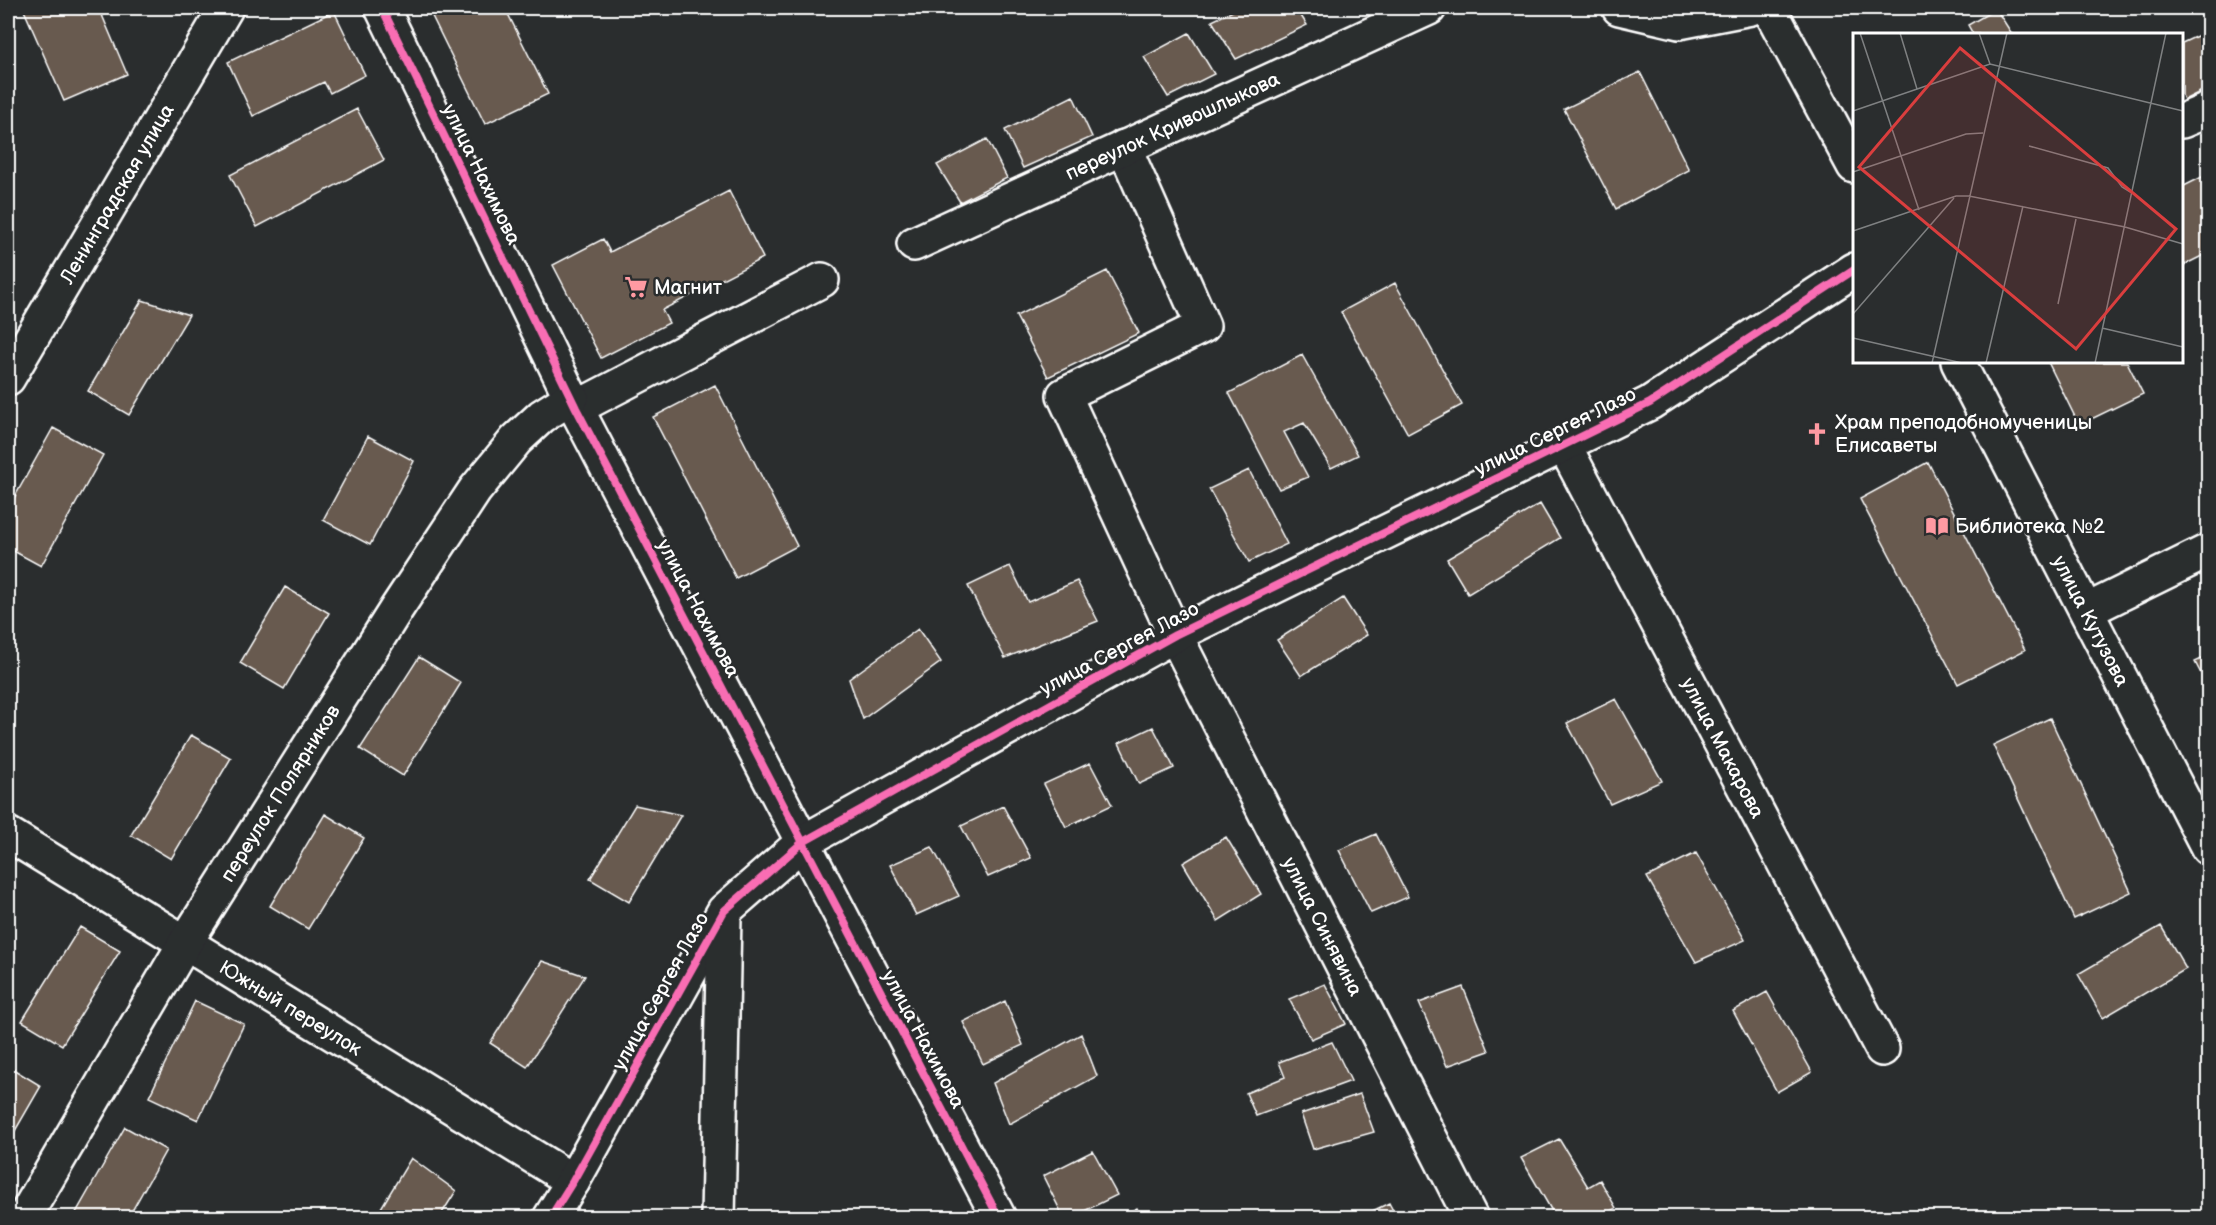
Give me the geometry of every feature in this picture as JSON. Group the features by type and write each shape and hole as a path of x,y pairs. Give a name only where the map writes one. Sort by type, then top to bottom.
{"street":[{"name":"Ленинградская улица","path":"8,378 226,8"},
{"name":"улица Нахимова","path":"382,8 574,403 999,1218"},
{"name":"переулок Кривошлыкова","path":"914,244 1429,8"},
{"path":"1619,8 1679,22 1751,8"},
{"path":"1769,8 1853,164"},
{"path":"2183,120 2208,110"},
{"name":"улица Синявина","path":"1124,147 1203,326 1064,396 1175,635 1471,1218"},
{"name":"улица Сергея Лазо","path":"550,1218 724,911 803,842 1175,635 1650,403 1853,271"},
{"name":"переулок Полярников","path":"24,1218 185,943 397,608 475,490 516,440 543,416 574,403 822,280"},
{"name":"улица Кутузова","path":"1959,363 2088,610 2208,848"},
{"name":"улица Макарова","path":"1564,445 1882,1050"},
{"path":"2088,610 2208,551"},
{"name":"Южный переулок","path":"8,834 573,1181"},
{"path":"718,1218 724,911"}],"building":[{"path":"23,8 99,8 127,74 64,101"},
{"path":"428,8 505,8 548,94 485,124"},
{"path":"1239,8 1296,8 1307,25 1236,59 1212,21"},
{"path":"1996,9 2011,33 1972,33 1968,25"},
{"path":"334,11 365,75 330,93 324,82 253,116 228,62"},
{"path":"2208,31 2208,88 2184,100 2183,98 2183,43"},
{"path":"1189,33 1214,74 1168,97 1144,57"},
{"path":"1640,72 1689,170 1616,209 1564,109"},
{"path":"1073,96 1092,137 1023,168 1005,130"},
{"path":"357,109 384,160 257,227 230,175"},
{"path":"987,139 1007,178 960,202 937,165"},
{"path":"2208,174 2208,253 2183,266 2183,186"},
{"name":"Магнит","path":"729,191 763,258 662,310 669,323 601,358 553,265 603,239 610,252"},
{"path":"1107,271 1139,333 1048,377 1016,316"},
{"path":"1395,283 1462,405 1408,434 1341,312"},
{"path":"142,300 189,315 129,415 88,391"},
{"path":"1302,355 1358,455 1331,468 1304,423 1284,432 1308,477 1279,489 1229,393"},
{"path":"2048,363 2128,363 2143,394 2079,425"},
{"path":"715,385 797,546 736,578 653,417"},
{"path":"53,428 103,455 41,566 8,548 8,509"},
{"path":"368,436 414,461 370,545 323,520"},
{"path":"1928,462 2025,650 1958,684 1860,499"},
{"path":"1249,470 1287,544 1249,562 1209,489"},
{"path":"1540,504 1560,538 1468,594 1447,559"},
{"path":"1010,566 1028,602 1077,581 1098,621 1005,658 968,586"},
{"path":"285,587 329,613 284,689 240,663"},
{"path":"1343,598 1367,635 1301,676 1277,640"},
{"path":"918,629 941,662 863,719 849,679"},
{"path":"2208,656 2208,687 2195,662"},
{"path":"419,657 461,683 403,776 360,749"},
{"path":"1616,699 1662,781 1610,804 1567,723"},
{"path":"2050,718 2131,892 2074,919 1993,745"},
{"path":"1153,727 1174,768 1139,784 1119,743"},
{"path":"191,735 231,758 171,859 131,835"},
{"path":"1090,763 1112,805 1066,827 1044,784"},
{"path":"635,805 681,815 629,902 590,879"},
{"path":"1003,806 1031,858 988,877 961,826"},
{"path":"325,814 364,838 308,929 270,906"},
{"path":"1376,834 1408,897 1371,913 1339,850"},
{"path":"1226,837 1261,894 1218,921 1183,863"},
{"path":"932,847 959,896 916,915 890,865"},
{"path":"1696,853 1745,940 1696,962 1647,877"},
{"path":"2161,926 2186,969 2103,1018 2078,974"},
{"path":"80,927 120,951 62,1045 22,1021"},
{"path":"542,961 585,976 527,1067 490,1043"},
{"path":"1325,984 1346,1024 1311,1039 1289,999"},
{"path":"1463,987 1489,1051 1447,1066 1419,1003"},
{"path":"1767,992 1812,1072 1777,1092 1733,1011"},
{"path":"195,1001 244,1024 198,1120 149,1097"},
{"path":"1005,1001 1023,1045 983,1064 963,1022"},
{"path":"1081,1034 1097,1076 1009,1124 993,1083"},
{"path":"1332,1042 1351,1081 1256,1116 1246,1093 1285,1077 1279,1062"},
{"path":"8,1066 41,1086 8,1143"},
{"path":"1360,1094 1374,1132 1313,1149 1301,1114"},
{"path":"125,1127 166,1150 128,1218 73,1218"},
{"path":"1559,1139 1588,1187 1600,1180 1616,1208 1598,1218 1556,1218 1521,1158"},
{"path":"1093,1151 1117,1195 1070,1218 1064,1218 1043,1176"},
{"path":"411,1158 456,1191 439,1218 375,1218"},
{"path":"1389,1203 1397,1218 1358,1218"},
{"path":"1137,1208 1141,1218 1118,1218"}],"cycle path":[{"path":"382,8 576,408 999,1218"},
{"path":"550,1218 724,911 803,842 1175,635 1650,403 1853,271"}],"place":[{"name":"Магнит","path":"636,287"},
{"name":"Храм преподобномученицы Елисаветы","path":"1817,434"},
{"name":"Библиотека №2","path":"1937,526"}]}
